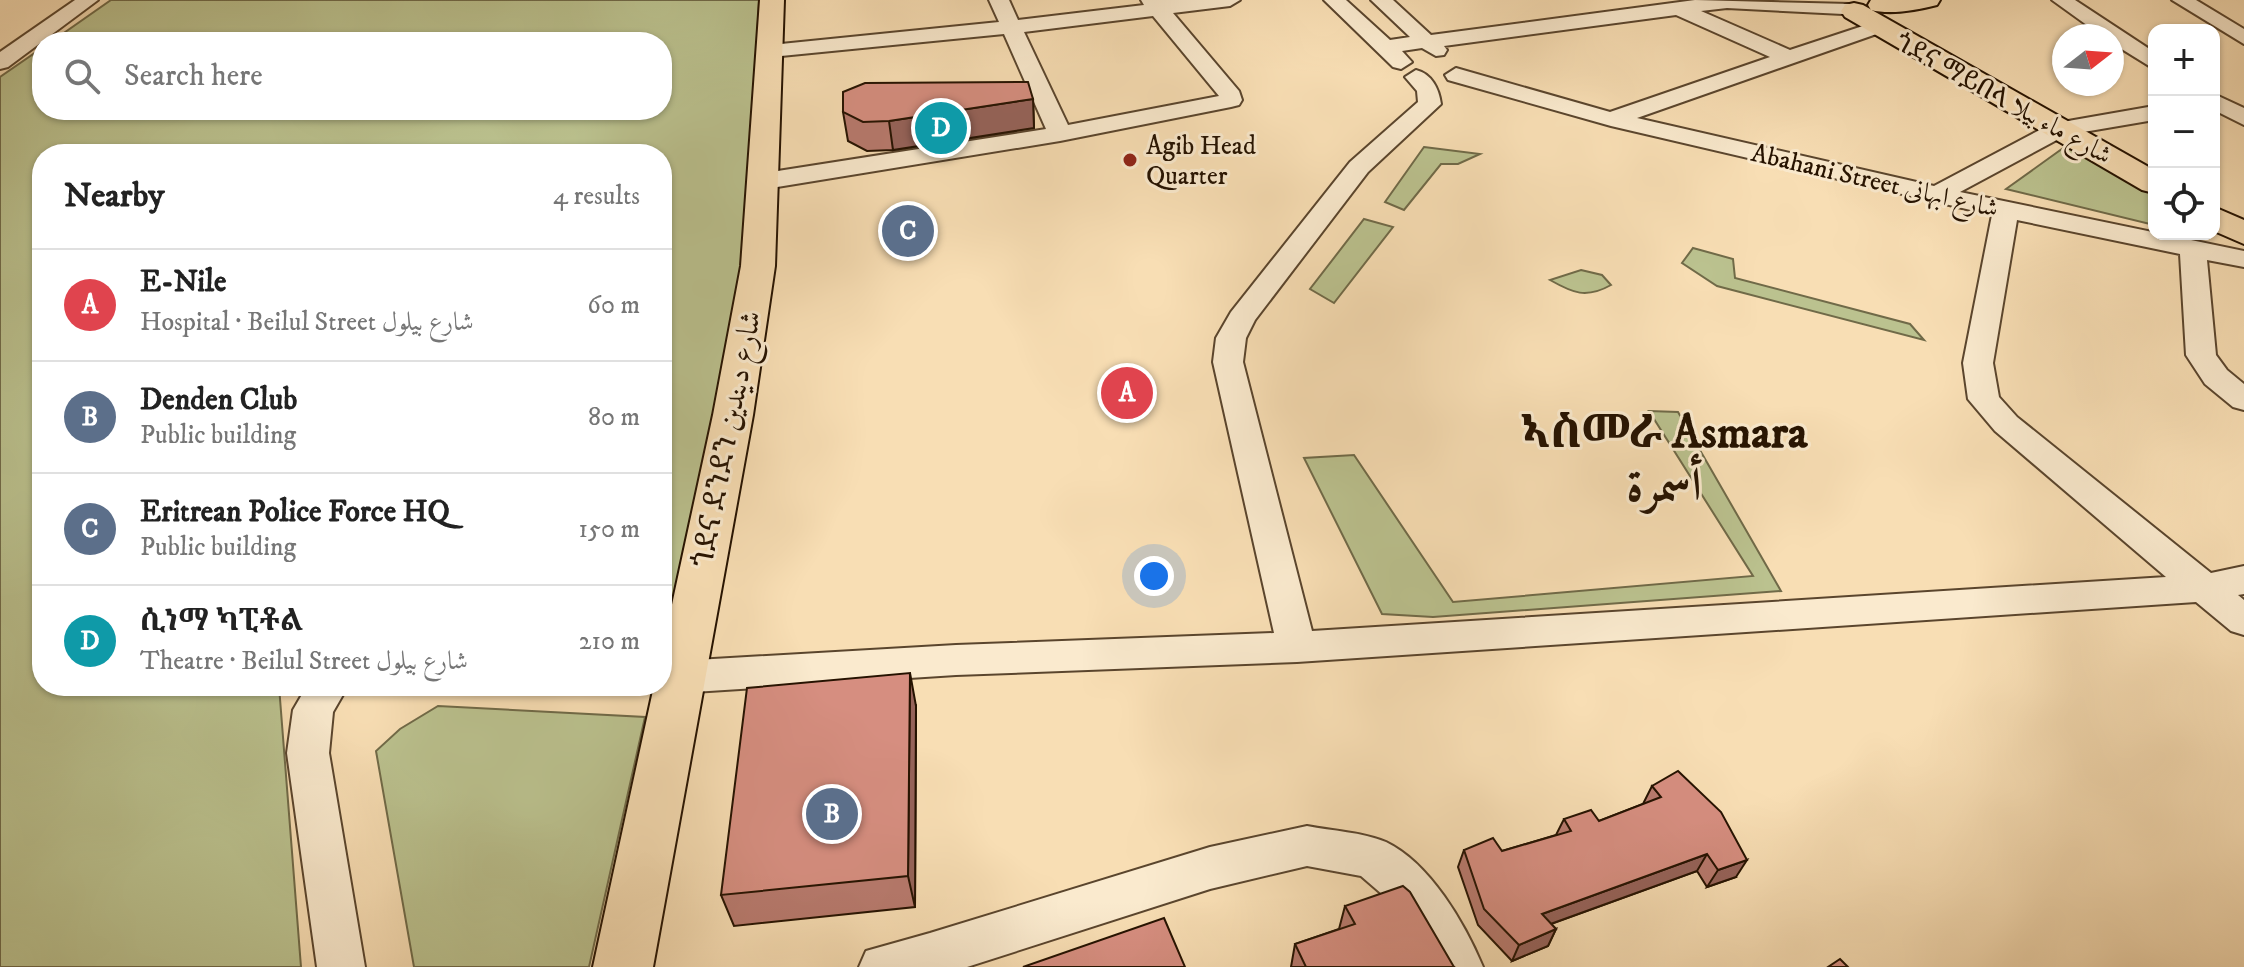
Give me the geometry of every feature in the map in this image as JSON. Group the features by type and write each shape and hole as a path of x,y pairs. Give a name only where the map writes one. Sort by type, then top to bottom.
{"highway":[{"name":"ጎደና ማይበላ شارع ماء بيلا","path":"1863,8 2148,153"},
{"name":"ጎደና ማይበላ شارع ماء بيلا","path":"1863,8 2059,129 2148,180"},
{"path":"2220,193 2244,206"},
{"path":"2220,220 2244,234"}],"main road":[{"name":"ጎደና ደንደን شارع ديندين","path":"672,674 733,415 758,266 765,181 772,0"},
{"path":"1863,8 1928,0"},
{"name":"ጎደና ደንደን شارع ديندين","path":"623,967 668,696"}],"street":[{"path":"43,32 88,0"},
{"path":"999,0 1060,134"},
{"path":"771,51 1013,27 1154,4 1230,0"},
{"path":"1334,0 1428,90 1430,104"},
{"path":"1381,0 1454,70"},
{"path":"1573,0 1597,17"},
{"path":"2062,0 2148,58"},
{"path":"2182,0 2244,38"},
{"path":"1385,47 1734,1 1799,8 1863,8"},
{"path":"765,181 1060,134 1231,100 1231,96 1154,4"},
{"path":"1676,7 1787,57"},
{"path":"1611,119 1787,57 1863,8"},
{"path":"0,62 32,39"},
{"name":"Abahani Street شارع ابهانى","path":"1411,72 1412,60 1428,58 1509,90 1611,119 2006,210 2193,251 2244,259"},
{"path":"1297,647 1228,362 1231,338 1241,318 1359,167 1430,104 1509,90"},
{"path":"2220,100 2244,98"},
{"path":"2220,104 2244,118"},
{"path":"1937,194 2059,129 2148,114"},
{"path":"2006,210 1978,363 1984,399 2006,424 2244,621"},
{"path":"2193,251 2201,355 2216,377 2244,400"},
{"path":"672,678 956,660 1297,647 2203,588 2244,580"},
{"path":"322,696 313,710 308,753 341,967"},
{"path":"883,967 930,956 1210,868 1307,846 1373,858 1421,899 1459,967"}],"green space":[{"path":"111,0 759,0 744,297 672,612 672,144 32,144 32,696 280,696 301,967 0,967 0,77 32,55 32,120 672,120 672,32 65,32"},
{"path":"2073,141 2148,184 2148,224 2006,189"},
{"path":"1424,147 1480,154 1458,164 1441,164 1404,210 1385,202"},
{"path":"1364,219 1393,227 1334,303 1310,289"},
{"path":"1693,248 1733,259 1735,278 1910,324 1924,340 1717,286 1682,263"},
{"path":"1581,270 1602,275 1611,285 1594,292 1580,293 1550,280"},
{"path":"1649,411 1678,412 1781,591 1433,617 1382,614 1304,458 1354,455 1453,602 1753,576"},
{"path":"438,706 645,717 589,967 414,967 376,751 400,729"}],"building":[{"path":"1028,82 1033,99 889,121 863,122 843,112 843,92 865,83"},
{"path":"910,673 908,876 721,895 747,688"},
{"path":"1678,771 1721,812 1747,860 1718,870 1707,854 1542,914 1556,929 1519,945 1484,909 1464,850 1493,838 1502,851 1571,831 1564,819 1591,810 1599,821 1661,797 1652,786"},
{"path":"1403,886 1410,892 1454,967 1306,967 1295,944 1355,924 1345,906"},
{"path":"1164,918 1185,967 1023,967"},
{"path":"1840,959 1848,967 1828,967"}],"place":[{"name":"ሲነማ ካፒቶል","path":"941,128"},
{"name":"Agib Head Quarter","path":"1130,160"},
{"name":"Eritrean Police Force HQ","path":"908,231"},
{"name":"E-Nile","path":"1127,393"},
{"name":"Denden Club","path":"832,814"}],"district":[{"name":"ኣስመራ Asmara أسمرة","path":"1664,458"}]}
